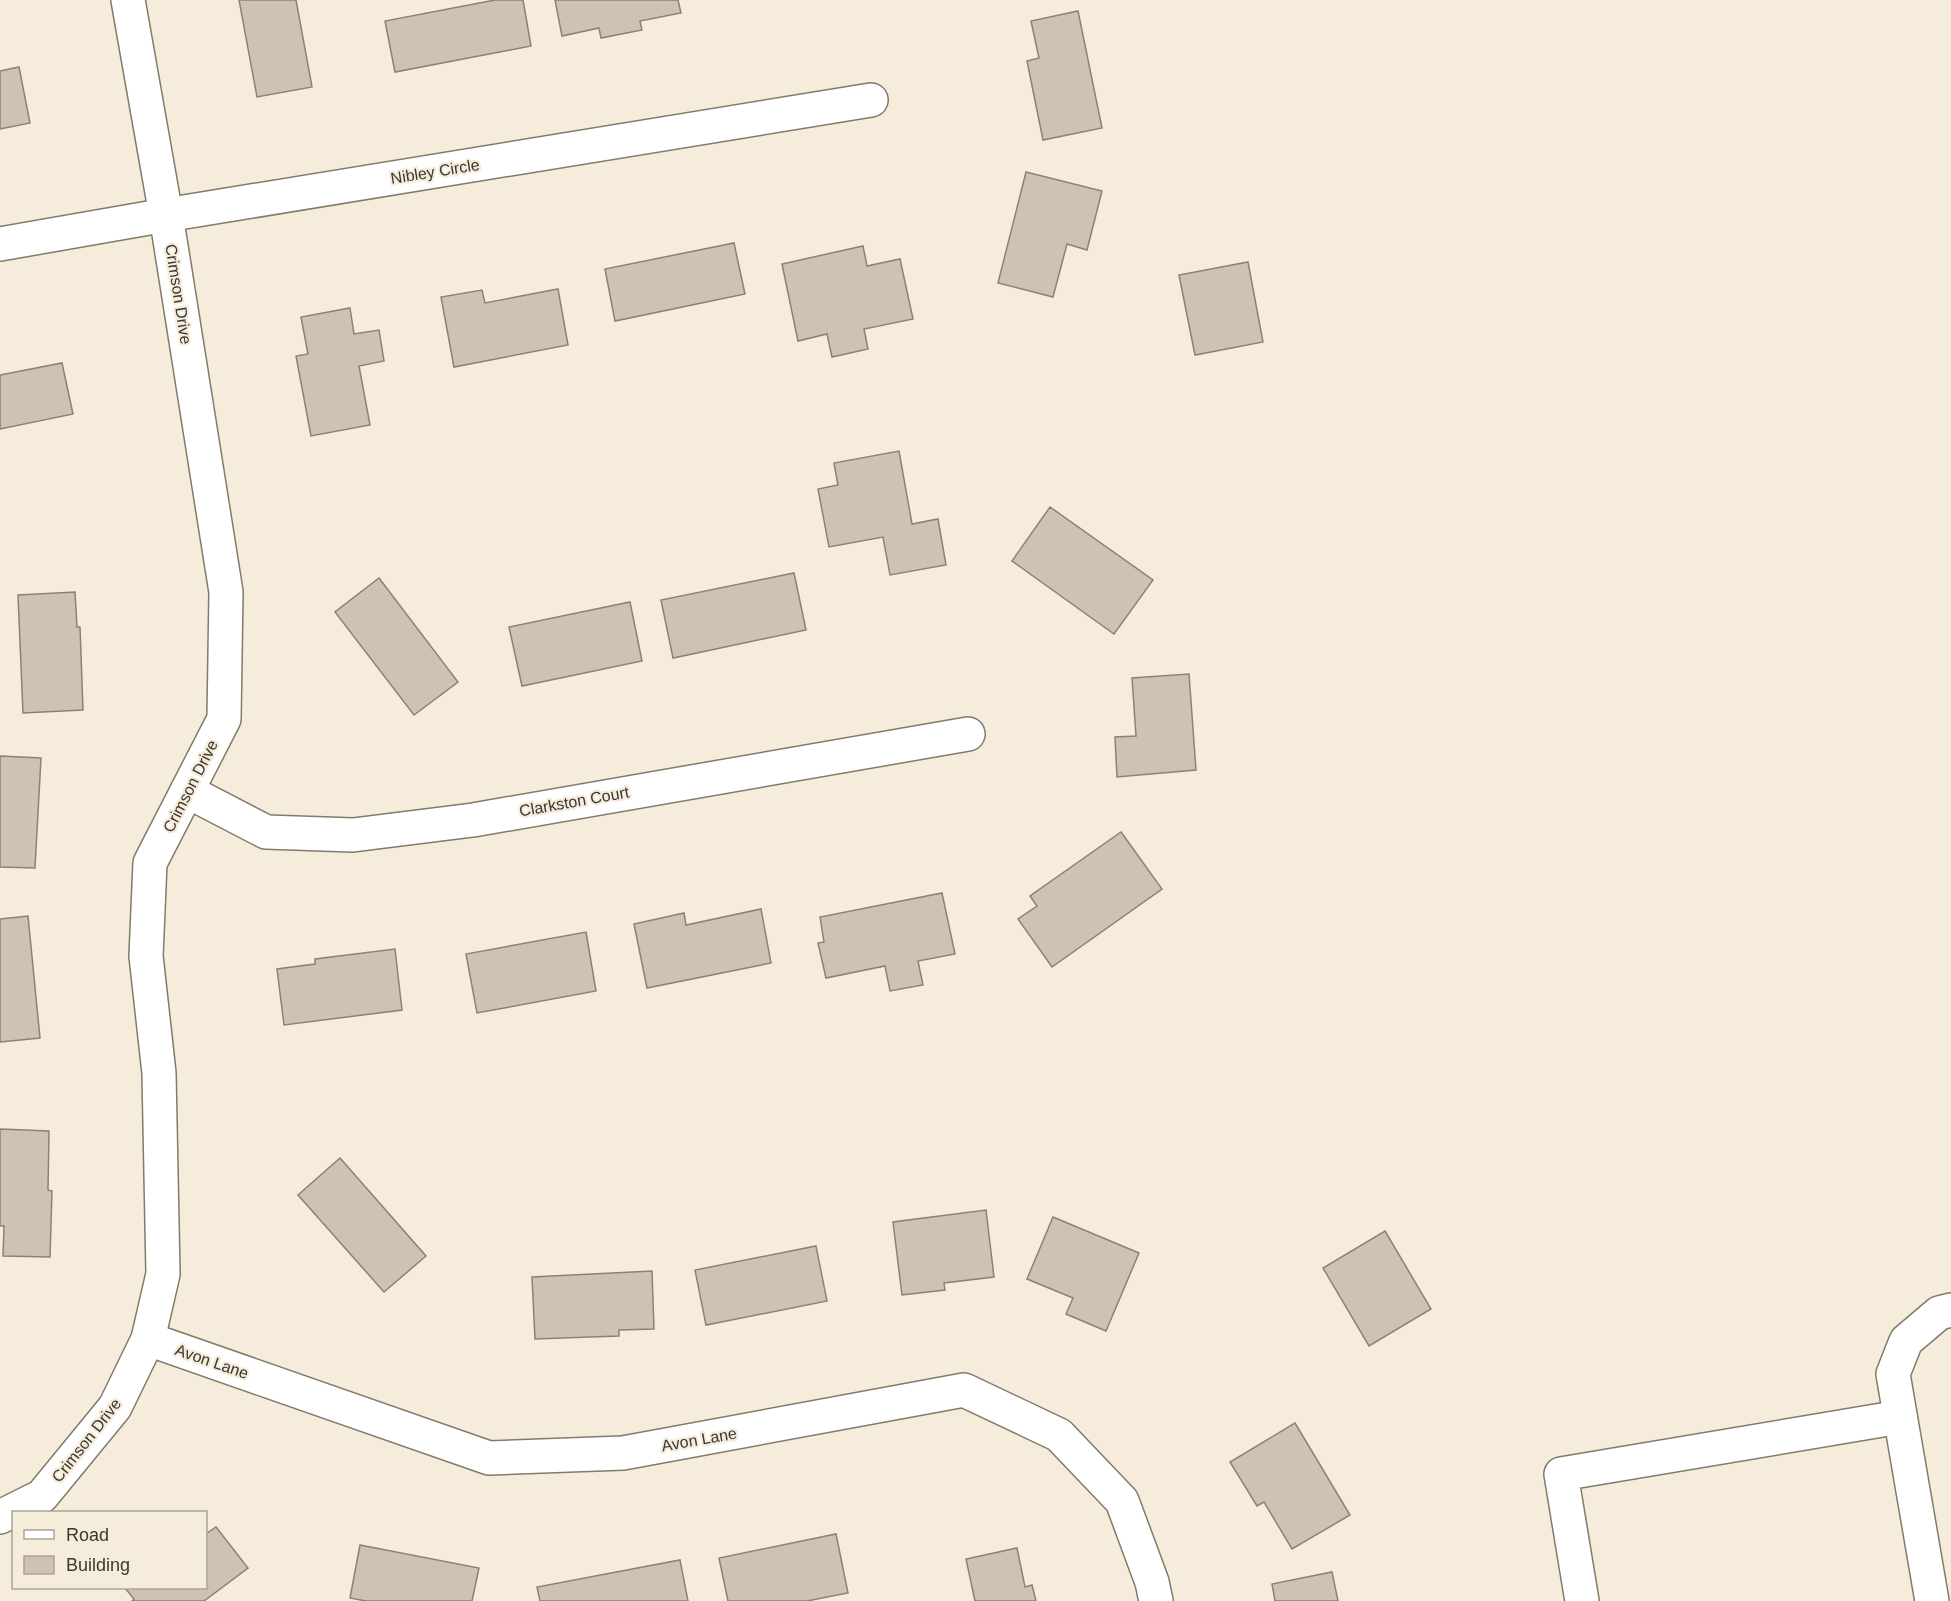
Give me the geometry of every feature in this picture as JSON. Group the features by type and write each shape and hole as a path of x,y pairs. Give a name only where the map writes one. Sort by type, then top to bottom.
{"street":[{"name":"Crimson Drive","path":"0,1517 42,1496 115,1407 148,1339 163,1274 159,1073 146,956 150,863 224,719 226,592 166,215 128,0"},
{"name":"Nibley Circle","path":"0,244 871,99"},
{"name":"Clarkston Court","path":"187,791 266,832 353,836 473,820 968,734"},
{"path":"1932,1601 1893,1374 1906,1341 1939,1312 1951,1310"},
{"name":"Avon Lane","path":"148,1339 489,1458 623,1453 964,1390 1059,1435 1122,1501 1152,1582 1156,1601"},
{"path":"1582,1601 1561,1474 1900,1417"}],"building":[{"path":"239,0 296,0 312,87 257,97"},
{"path":"495,0 523,0 531,46 395,72 385,21"},
{"path":"555,0 678,0 681,13 640,21 642,30 601,38 599,28 562,36"},
{"path":"1078,11 1102,128 1043,140 1027,61 1039,58 1031,21"},
{"path":"19,67 30,123 0,129 0,71"},
{"path":"1026,172 1102,191 1087,250 1067,244 1053,297 998,283"},
{"path":"734,243 745,294 615,321 605,269"},
{"path":"863,246 867,266 900,259 913,319 864,329 868,349 832,357 827,334 798,341 782,264"},
{"path":"1248,262 1263,342 1195,355 1179,275"},
{"path":"558,289 568,345 454,367 441,297 482,290 485,303"},
{"path":"350,308 354,334 379,330 384,361 359,366 370,425 311,436 296,356 308,354 301,317"},
{"path":"62,363 73,414 0,429 0,375"},
{"path":"899,451 912,524 938,519 946,565 890,575 883,537 829,547 818,489 838,485 834,463"},
{"path":"1050,507 1153,580 1114,634 1012,561"},
{"path":"794,573 806,630 673,658 661,600"},
{"path":"379,578 458,682 414,715 335,612"},
{"path":"75,592 77,627 80,627 83,710 23,713 18,595"},
{"path":"630,602 642,661 522,686 509,627"},
{"path":"1189,674 1196,770 1117,777 1115,737 1136,736 1132,678"},
{"path":"0,756 41,758 35,868 0,867"},
{"path":"1121,832 1162,889 1052,967 1018,919 1037,906 1030,896"},
{"path":"942,893 955,954 918,961 923,985 890,991 885,966 826,978 818,943 824,942 820,917"},
{"path":"761,909 771,963 647,988 634,924 684,913 686,925"},
{"path":"28,916 40,1038 0,1042 0,919"},
{"path":"586,932 596,991 477,1013 466,954"},
{"path":"395,949 402,1010 284,1025 277,969 315,964 315,959"},
{"path":"0,1129 49,1131 48,1190 52,1191 50,1257 3,1256 4,1226 0,1226"},
{"path":"340,1158 426,1256 384,1292 298,1195"},
{"path":"986,1210 994,1277 944,1283 945,1290 902,1295 893,1222"},
{"path":"1053,1217 1139,1253 1106,1331 1066,1314 1073,1298 1027,1279"},
{"path":"1385,1231 1431,1309 1369,1346 1323,1268"},
{"path":"816,1246 827,1301 706,1325 695,1270"},
{"path":"652,1271 654,1329 619,1330 619,1336 535,1339 532,1277"},
{"path":"1295,1423 1350,1515 1292,1549 1264,1502 1257,1506 1230,1462"},
{"path":"216,1527 248,1568 204,1601 132,1601 134,1599 126,1589 207,1589 207,1533"},
{"path":"836,1534 848,1593 807,1601 728,1601 719,1558"},
{"path":"360,1545 479,1568 472,1601 366,1601 350,1598"},
{"path":"1017,1548 1025,1587 1032,1585 1036,1601 975,1601 966,1559"},
{"path":"680,1560 688,1601 540,1601 537,1587"},
{"path":"1332,1572 1338,1601 1275,1601 1272,1584"}]}
